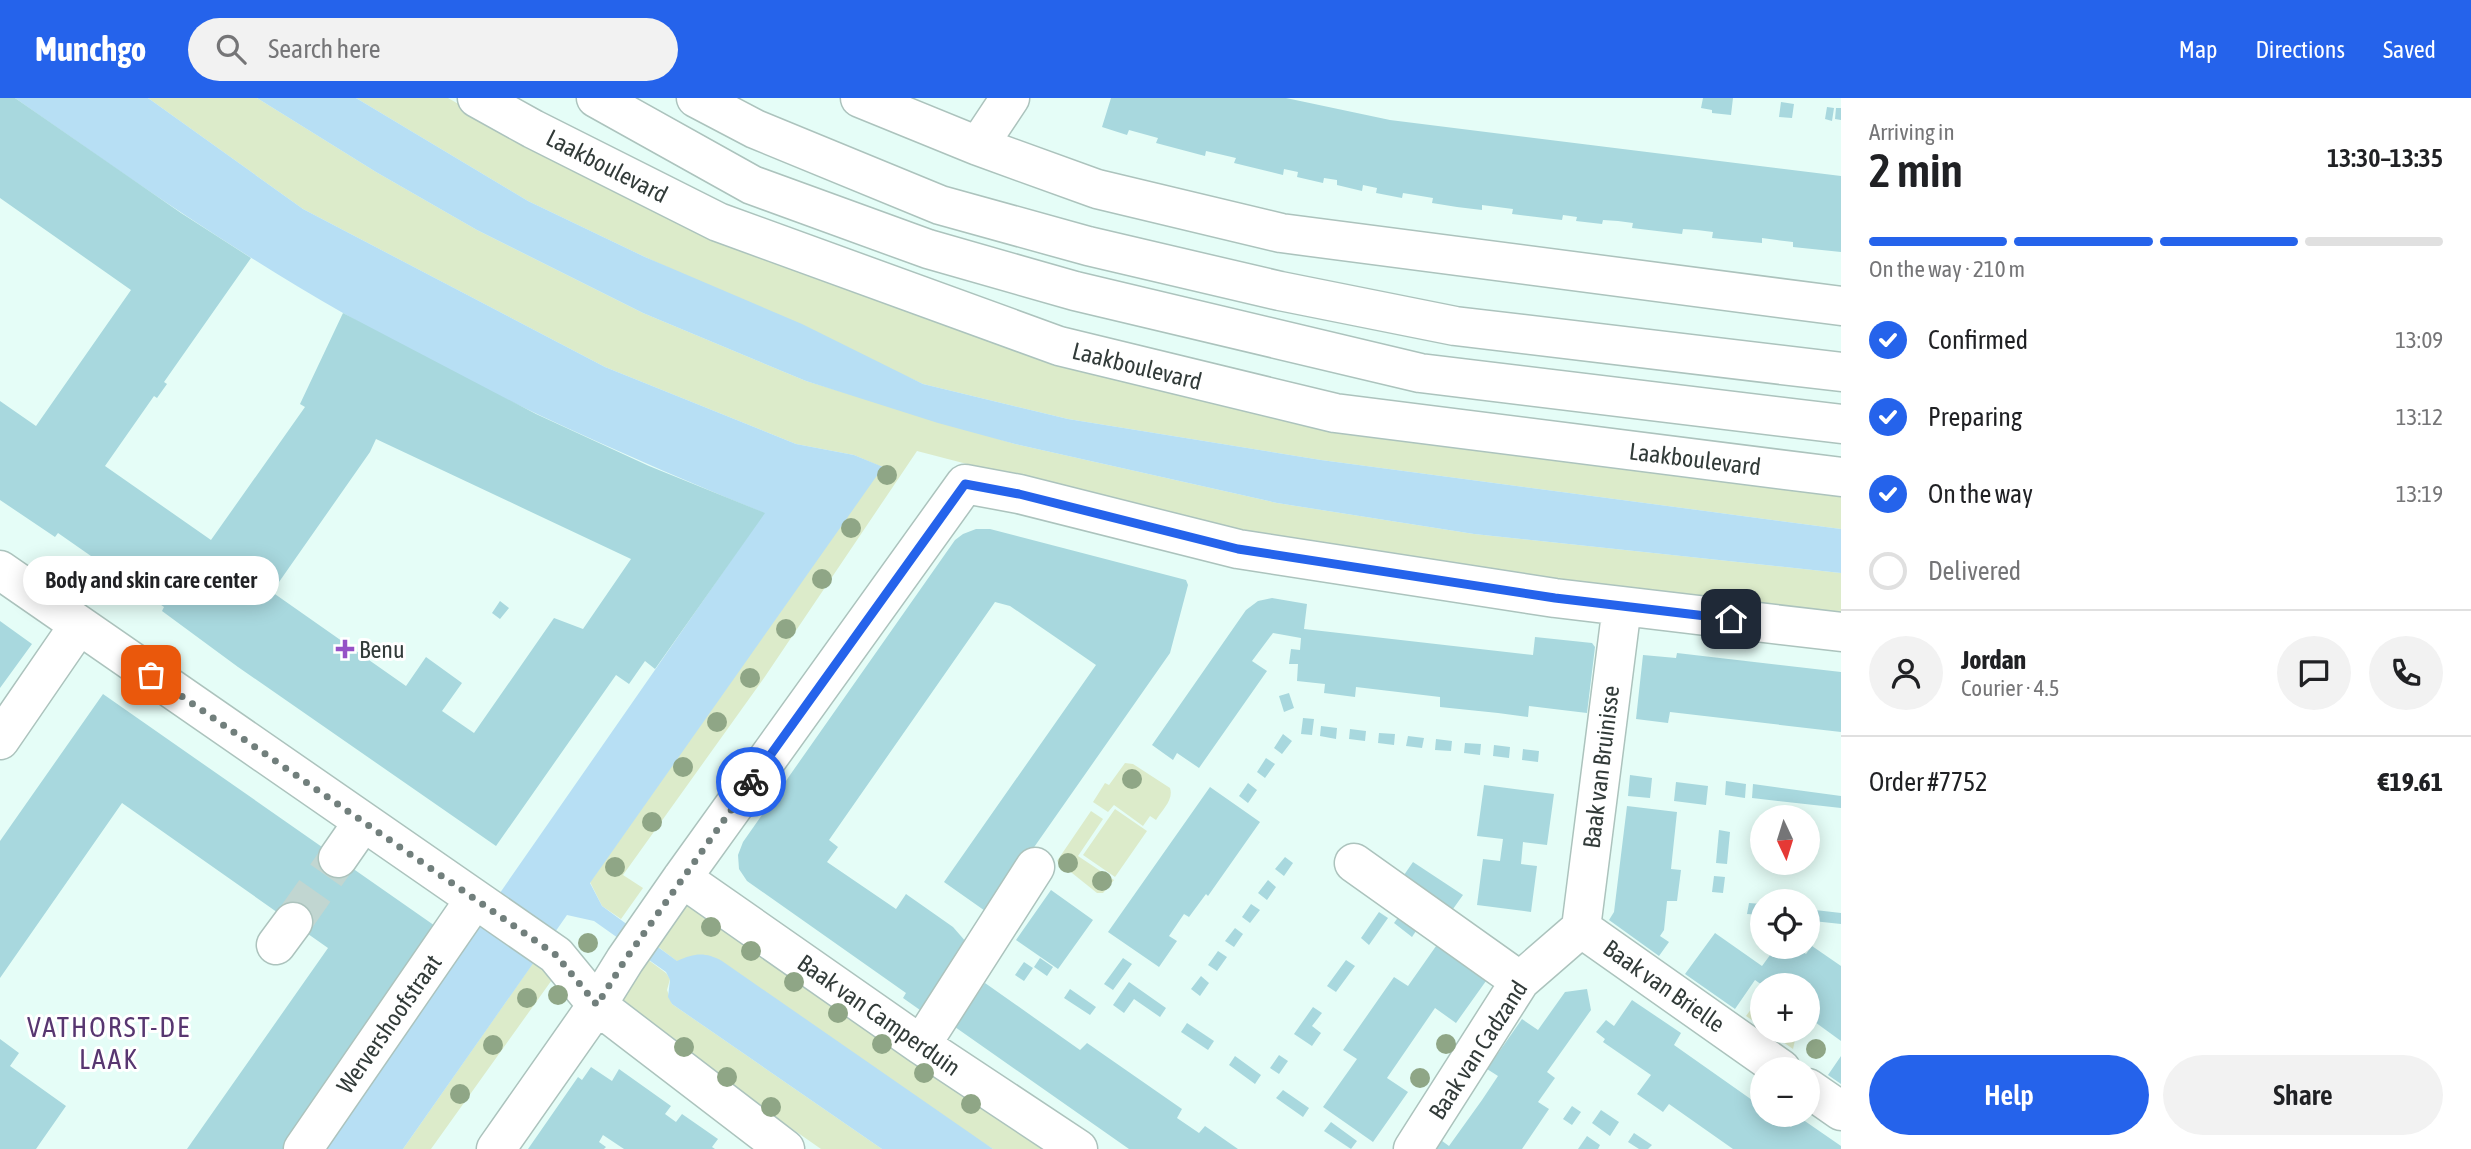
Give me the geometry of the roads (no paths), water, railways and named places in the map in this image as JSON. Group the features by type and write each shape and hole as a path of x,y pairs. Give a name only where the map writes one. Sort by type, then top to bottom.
{"street":[{"name":"Laakboulevard","path":"477,98 718,222 1059,346 1335,413 1841,477"},
{"path":"596,98 752,186 928,249 1075,291 1420,373 1841,424"},
{"path":"696,98 755,129 940,205 1114,252 1280,291 1455,326 1841,372"},
{"path":"860,98 1097,190 1281,233 1841,306"},
{"path":"978,146 1010,98"},
{"path":"496,1149 682,878 965,484 1019,494 1238,549 1555,598 1841,632"},
{"path":"0,570 556,955 597,1005 785,1149"},
{"name":"Baak van Bruinisse","path":"1581,928 1622,606"},
{"path":"0,740 79,625"},
{"path":"338,858 363,822"},
{"path":"1354,863 1520,981"},
{"path":"921,1045 1035,867"},
{"name":"Baak van Camperduin","path":"682,878 921,1045 1078,1149"},
{"name":"Wervershoofstraat","path":"303,1149 478,901"},
{"name":"Baak van Cadzand","path":"1413,1149 1520,981 1581,928"},
{"name":"Baak van Brielle","path":"1581,928 1764,1057"},
{"path":"1820,1096 1841,1111"}],"water":[{"path":"15,98 148,98 303,209 605,367 796,444 854,455 883,467 590,883 602,906 677,961 700,955 722,961 993,1149 882,1149 672,1004 668,997 670,980 666,972 594,921 567,915 403,1149 322,1149 764,513 550,420 394,342 217,236"},
{"path":"257,98 356,98 528,201 645,257 802,324 923,384 1068,419 1321,460 1841,529 1841,573 1474,534 1277,503 1015,444 938,423 806,381 643,313 477,230 376,172"}],"tunnel":[{"path":"293,922 338,858"}],"place":[{"name":"Benu","path":"345,649"},
{"name":"Body and skin care center","path":"151,675"}],"district":[{"name":"VATHORST-DE LAAK","path":"109,1043"}]}
